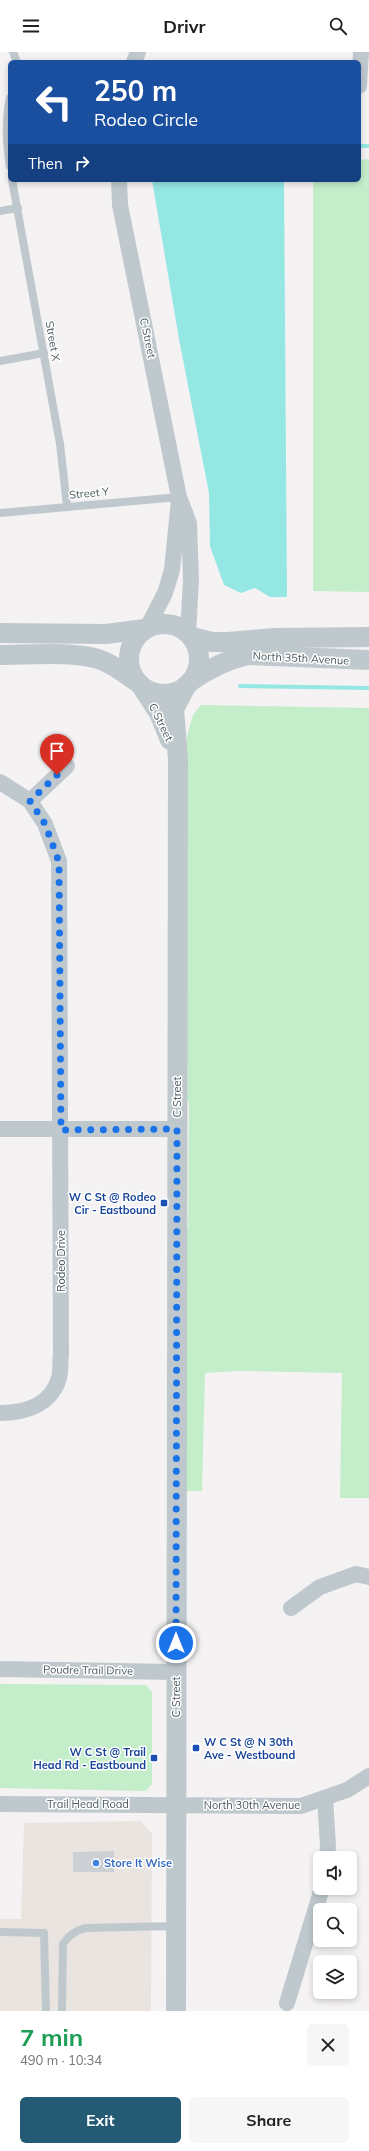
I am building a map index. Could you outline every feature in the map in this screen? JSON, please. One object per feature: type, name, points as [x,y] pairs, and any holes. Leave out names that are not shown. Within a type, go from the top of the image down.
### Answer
[{"type":"street","name":"C Street","points":[[119,182],[120,205],[179,497],[189,523],[191,580],[190,636]]},
{"type":"street","name":"C Street","points":[[146,628],[165,593],[172,570],[179,497]]},
{"type":"street","points":[[0,633],[106,634],[146,628],[158,624],[169,624],[179,627],[190,636],[196,646],[199,664],[189,684],[169,694],[160,694],[139,685],[120,670],[93,658],[82,656],[0,655]]},
{"type":"street","points":[[139,685],[131,672],[128,660],[130,648],[136,638],[146,628]]},
{"type":"street","name":"North 35th Avenue","points":[[190,636],[212,642],[275,638],[369,637]]},
{"type":"street","name":"North 35th Avenue","points":[[189,684],[210,667],[229,659],[248,655],[369,660]]},
{"type":"street","name":"C Street","points":[[176,2011],[178,759],[174,709],[189,684]]},
{"type":"street","name":"C Street","points":[[139,685],[159,713],[178,759]]},
{"type":"street","points":[[30,801],[67,766]]},
{"type":"street","name":"Rodeo Drive","points":[[0,782],[30,801],[45,824],[59,862],[61,1130],[61,1353],[59,1378],[46,1400],[38,1406],[22,1411],[0,1413]]},
{"type":"street","points":[[0,1129],[177,1129]]},
{"type":"street","points":[[291,1608],[320,1587],[356,1574],[369,1577]]},
{"type":"street","name":"Poudre Trail Drive","points":[[0,1669],[176,1672]]},
{"type":"street","name":"North 30th Avenue","points":[[176,1805],[301,1806],[347,1790],[369,1776]]},
{"type":"street","points":[[325,1798],[328,1851]]},
{"type":"street","name":"Trail Head Road","points":[[0,1804],[176,1805]]},
{"type":"street","points":[[287,2002],[320,1895]]},
{"type":"lane","points":[[8,107],[8,138]]},
{"type":"lane","name":"Street X","points":[[12,182],[60,444],[67,506]]},
{"type":"lane","points":[[0,211],[18,208]]},
{"type":"lane","points":[[0,362],[44,353]]},
{"type":"lane","name":"Street Y","points":[[0,513],[179,497]]},
{"type":"lane","points":[[62,2011],[63,1944],[67,1937],[76,1931],[85,1928],[176,1926]]},
{"type":"lane","points":[[0,1932],[44,1933],[46,2011]]},
{"type":"shaded area","points":[[141,1821],[152,1834],[151,2011],[0,2011],[0,1919],[21,1919],[24,1823]]},
{"type":"green space","points":[[369,159],[369,592],[313,591],[313,182],[361,182],[361,160]]},
{"type":"green space","points":[[201,705],[369,708],[369,1498],[340,1498],[342,1373],[238,1371],[205,1373],[202,1491],[185,1491],[185,1229],[188,1229],[189,1101],[184,1101],[187,736],[193,715]]},
{"type":"green space","points":[[0,1684],[146,1685],[152,1692],[152,1784],[146,1791],[0,1788]]},
{"type":"water","points":[[152,182],[284,182],[287,597],[270,597],[255,588],[241,593],[224,585],[210,546],[209,493],[179,339]]},
{"type":"building","points":[[114,1851],[114,1872],[73,1872],[73,1852]]},
{"type":"waterway","points":[[361,146],[369,146]]},
{"type":"waterway","points":[[240,686],[369,688]]},
{"type":"place","name":"W C St @ Rodeo Cir - Eastbound","points":[[164,1203]]},
{"type":"place","name":"W C St @ N 30th Ave - Westbound","points":[[196,1748]]},
{"type":"place","name":"W C St @ Trail Head Rd - Eastbound","points":[[154,1758]]},
{"type":"place","name":"Store It Wise","points":[[96,1863]]},
{"type":"route","points":[[57,775],[30,801],[45,824],[57,852],[59,862],[61,1130],[177,1129],[176,1643]]}]
